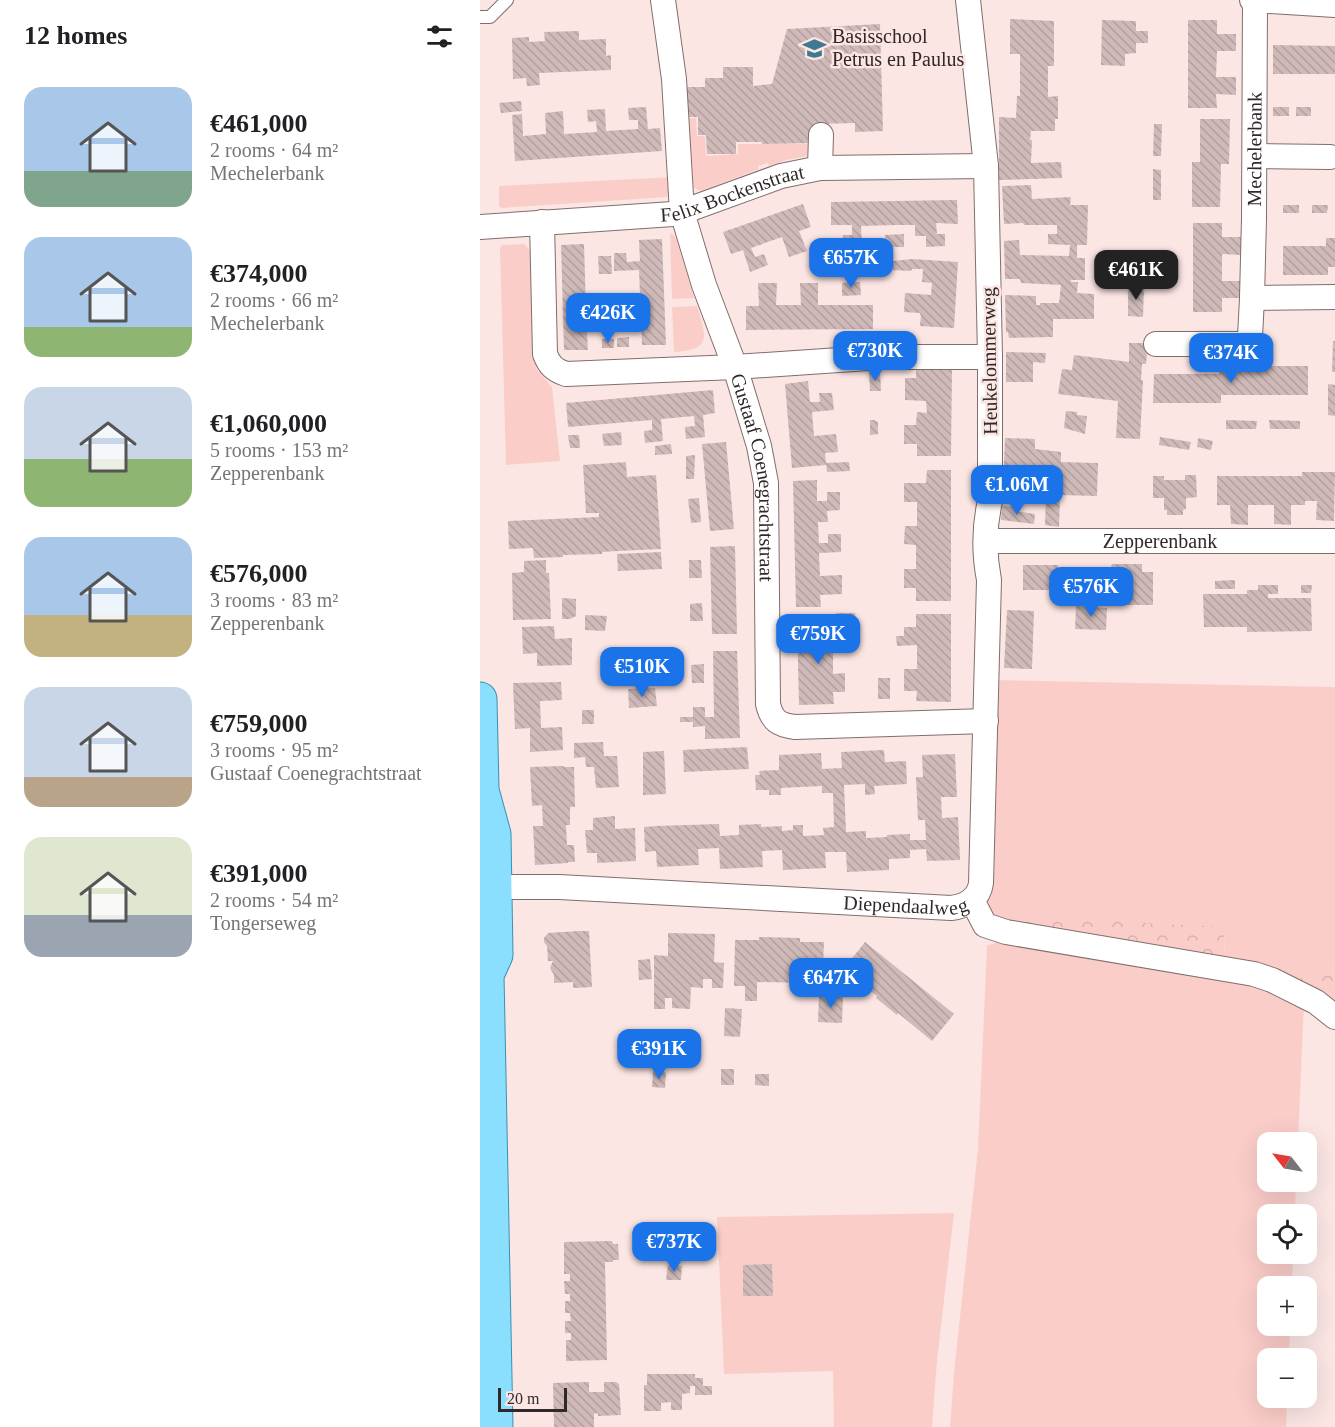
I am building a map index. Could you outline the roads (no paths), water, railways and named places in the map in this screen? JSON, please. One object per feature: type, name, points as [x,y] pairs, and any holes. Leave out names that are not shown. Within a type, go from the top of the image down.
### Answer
[{"type":"main road","points":[[480,699],[481,795],[494,834],[488,887],[496,956],[484,968],[496,1427]]},
{"type":"street","name":"Gustaaf Coenegrachtstraat","points":[[663,0],[674,79],[682,212],[704,285],[735,367],[759,446],[766,483],[768,704],[770,712],[784,725],[795,727],[986,721]]},
{"type":"street","name":"Heukelommerweg","points":[[968,0],[986,166],[990,357],[990,501],[986,518],[986,562],[989,580],[981,883],[979,892],[972,900]]},
{"type":"street","points":[[1254,0],[1335,5]]},
{"type":"street","name":"Mechelerbank","points":[[1156,344],[1244,343],[1250,337],[1254,156],[1254,0]]},
{"type":"street","points":[[820,168],[821,135]]},
{"type":"street","points":[[1254,156],[1330,157]]},
{"type":"street","name":"Felix Bockenstraat","points":[[480,227],[665,215],[682,212],[781,176],[820,168],[986,166]]},
{"type":"street","points":[[542,222],[545,354],[551,367],[558,372],[566,374],[735,367],[884,357],[990,357]]},
{"type":"street","points":[[1252,298],[1335,297]]},
{"type":"street","name":"Zepperenbank","points":[[986,541],[1335,541]]},
{"type":"street","name":"Diependaalweg","points":[[488,887],[651,891],[951,908],[972,900],[985,926],[1028,936],[1254,974],[1272,980],[1316,1002],[1335,1017]]},
{"type":"lane","points":[[480,17],[490,17],[507,0]]},
{"type":"place","name":"Basisschool Petrus en Paulus","points":[[814,48]]}]
